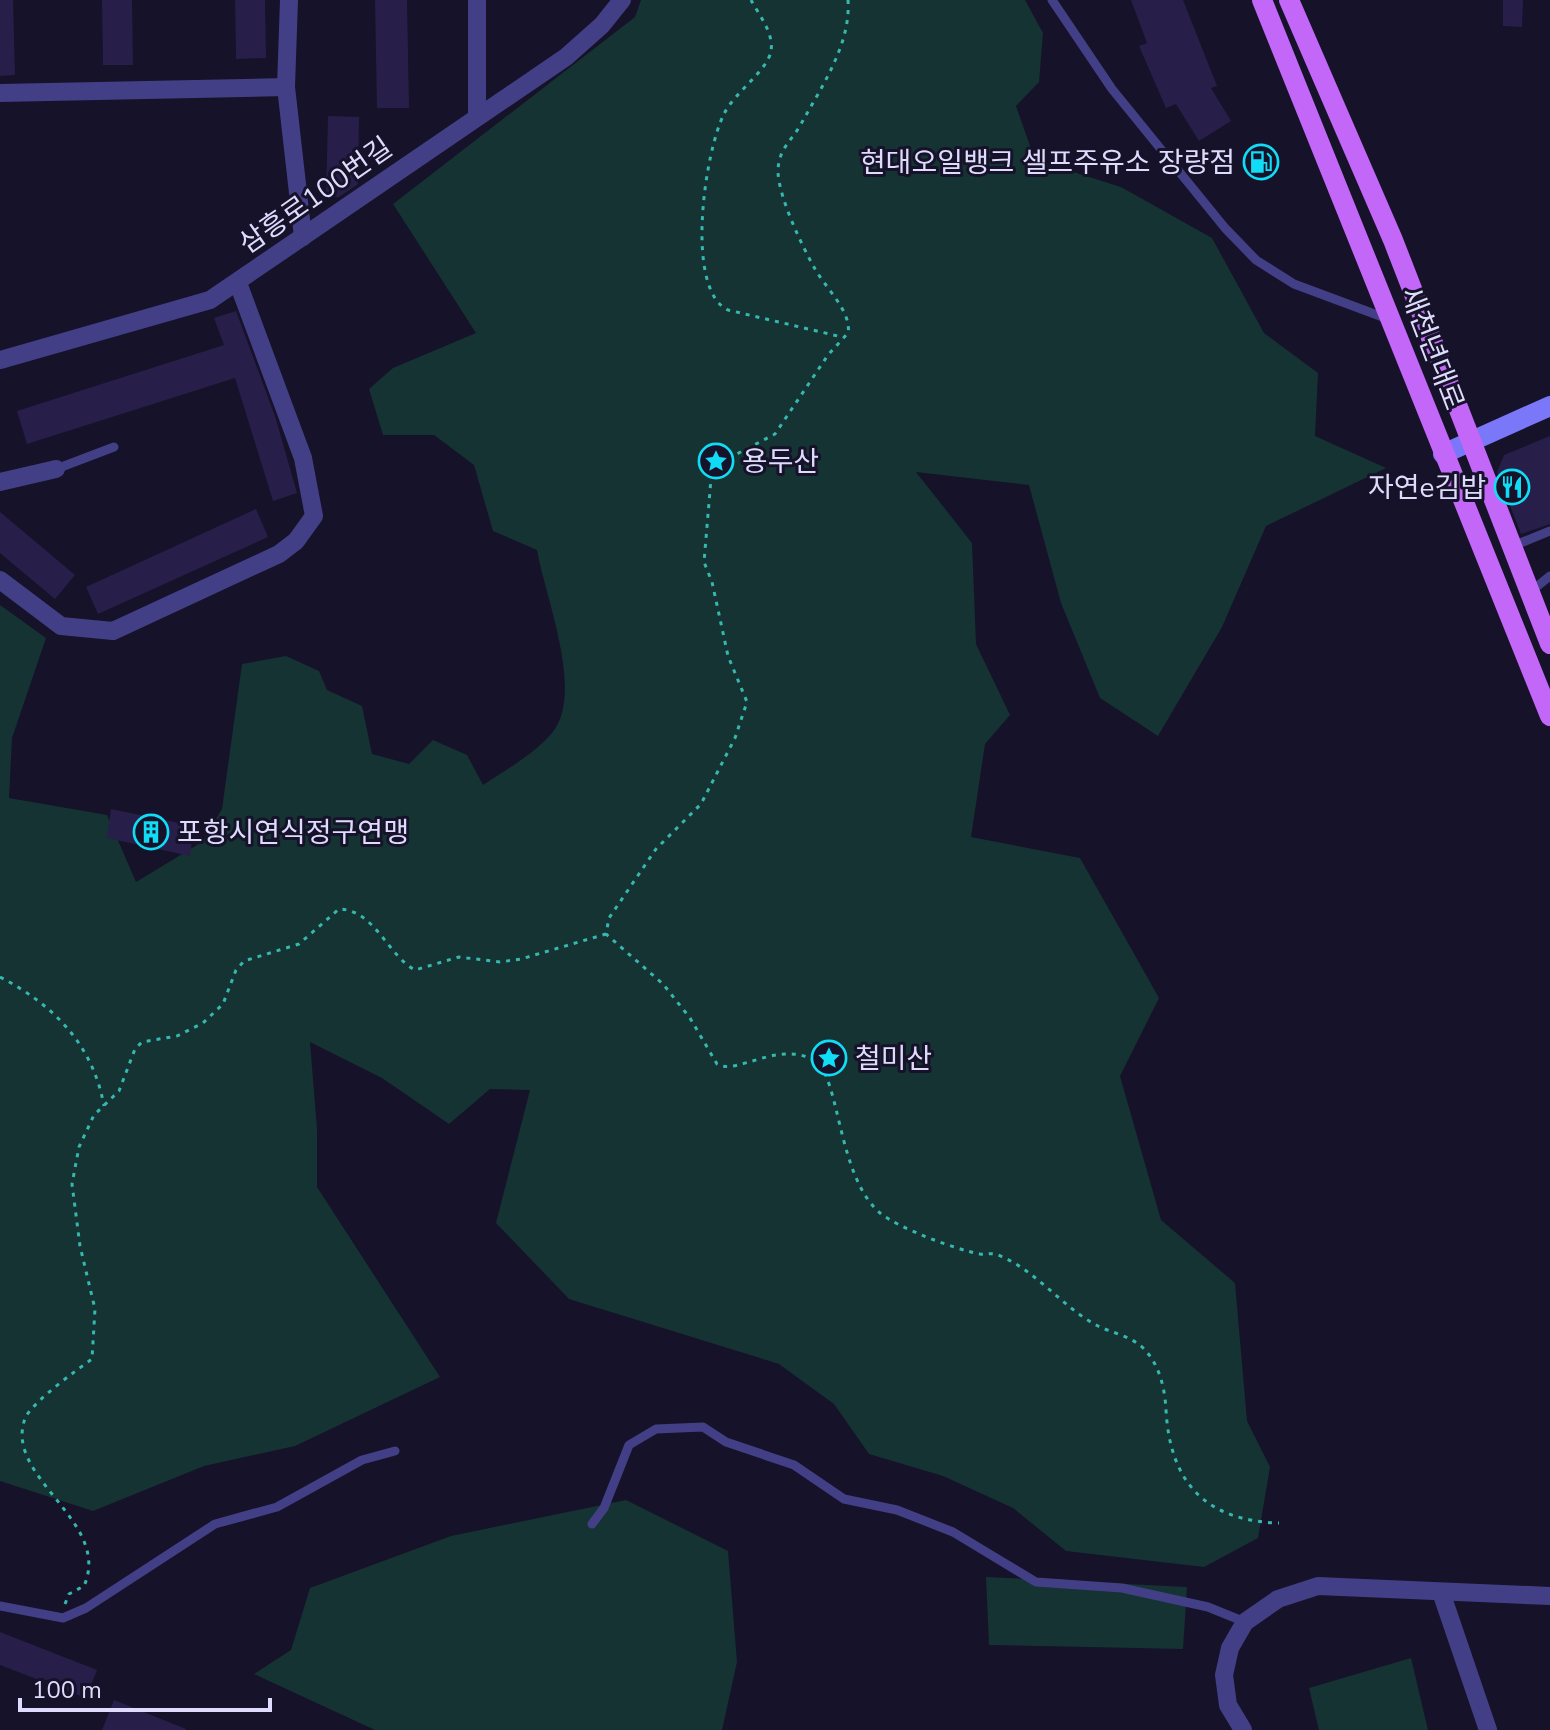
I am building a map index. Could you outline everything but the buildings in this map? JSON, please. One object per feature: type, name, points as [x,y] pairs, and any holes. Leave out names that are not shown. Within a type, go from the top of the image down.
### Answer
[{"type":"main road","name":"새천년대로","points":[[1262,0],[1550,716]]},
{"type":"main road","name":"새천년대로","points":[[1289,0],[1393,240],[1550,644]]},
{"type":"street","points":[[289,0],[286,87],[303,237]]},
{"type":"street","points":[[477,0],[477,117]]},
{"type":"street","name":"삼흥로100번길","points":[[0,360],[210,300],[566,57],[602,25],[622,0]]},
{"type":"street","points":[[0,93],[286,87]]},
{"type":"street","points":[[0,580],[61,626],[113,631],[279,554],[296,541],[314,516],[303,458],[238,283]]},
{"type":"street","points":[[1443,454],[1550,406]]},
{"type":"street","points":[[0,482],[56,469]]},
{"type":"street","points":[[1243,1730],[1228,1705],[1224,1675],[1230,1648],[1245,1622],[1278,1599],[1318,1586],[1550,1596]]},
{"type":"street","points":[[1441,1592],[1488,1730]]},
{"type":"lane","points":[[1052,0],[1112,89],[1225,228],[1256,260],[1294,284],[1392,321]]},
{"type":"lane","points":[[56,469],[114,447]]},
{"type":"lane","points":[[1513,546],[1550,531]]},
{"type":"lane","points":[[1530,592],[1550,576]]},
{"type":"lane","points":[[592,1524],[604,1508],[629,1445],[656,1429],[703,1427],[726,1442],[794,1465],[844,1499],[897,1510],[953,1532],[1036,1582],[1122,1588],[1208,1607],[1245,1622]]},
{"type":"lane","points":[[0,1606],[63,1618],[86,1608],[215,1524],[277,1507],[362,1460],[395,1451]]},
{"type":"path","points":[[751,0],[767,29],[771,51],[766,61],[733,96],[710,150],[702,242],[709,290],[719,306],[735,313],[842,337]]},
{"type":"path","points":[[606,934],[609,918],[656,849],[701,804],[735,738],[745,711],[747,702],[728,656],[712,582],[704,562],[712,467],[775,434],[850,325],[807,255],[779,183],[778,164],[786,141],[798,128],[837,60],[849,19],[848,0]]},
{"type":"path","points":[[63,1618],[61,1611],[69,1594],[84,1586],[88,1577],[88,1558],[71,1520],[38,1487],[21,1451],[20,1432],[26,1415],[92,1359],[95,1309],[80,1246],[72,1184],[82,1139],[94,1115],[124,1083],[135,1049],[142,1042],[177,1036],[203,1023],[223,1004],[244,961],[299,944],[339,909],[354,913],[366,921],[405,965],[415,970],[459,957],[500,962],[521,959],[606,934]]},
{"type":"path","points":[[606,934],[663,984],[690,1018],[717,1064],[732,1068],[763,1055],[783,1054],[820,1063],[829,1081],[848,1163],[865,1195],[879,1212],[897,1223],[948,1243],[1003,1257],[1093,1323],[1145,1349],[1167,1395],[1166,1411],[1176,1455],[1196,1495],[1226,1514],[1247,1521],[1279,1523]]},
{"type":"path","points":[[0,977],[57,1015],[74,1033],[95,1069],[104,1106]]},
{"type":"green space","points":[[641,0],[1025,0],[1043,33],[1039,82],[1016,106],[1035,160],[1121,187],[1212,238],[1264,333],[1318,373],[1315,436],[1386,468],[1266,526],[1222,627],[1158,736],[1100,698],[1061,603],[1029,485],[916,472],[972,543],[976,644],[1010,715],[985,744],[971,837],[1080,858],[1159,998],[1120,1076],[1161,1220],[1235,1283],[1247,1421],[1270,1467],[1258,1538],[1204,1567],[1066,1551],[1013,1508],[943,1476],[869,1454],[834,1404],[779,1364],[569,1299],[496,1223],[530,1090],[490,1089],[449,1124],[382,1078],[310,1042],[317,1129],[317,1187],[440,1377],[295,1446],[204,1466],[93,1511],[0,1481],[0,605],[46,638],[12,738],[9,798],[107,815],[136,882],[202,842],[222,809],[242,664],[286,656],[319,671],[327,690],[362,706],[372,754],[409,764],[433,740],[467,755],[483,785],[545,741],[561,716],[565,694],[564,670],[537,550],[493,531],[474,465],[434,435],[383,435],[369,389],[393,368],[476,333],[393,204],[635,17]]},
{"type":"green space","points":[[626,1500],[728,1551],[737,1662],[722,1730],[375,1730],[254,1674],[291,1650],[310,1588],[451,1536]]},
{"type":"green space","points":[[986,1577],[1187,1587],[1183,1649],[989,1645]]},
{"type":"green space","points":[[1411,1658],[1428,1730],[1319,1730],[1309,1688]]},
{"type":"place","name":"현대오일뱅크 셀프주유소 장량점","points":[[1261,162]]},
{"type":"place","name":"용두산","points":[[716,461]]},
{"type":"place","name":"자연e김밥","points":[[1512,487]]},
{"type":"place","name":"포항시연식정구연맹","points":[[151,832]]},
{"type":"place","name":"철미산","points":[[829,1058]]}]
